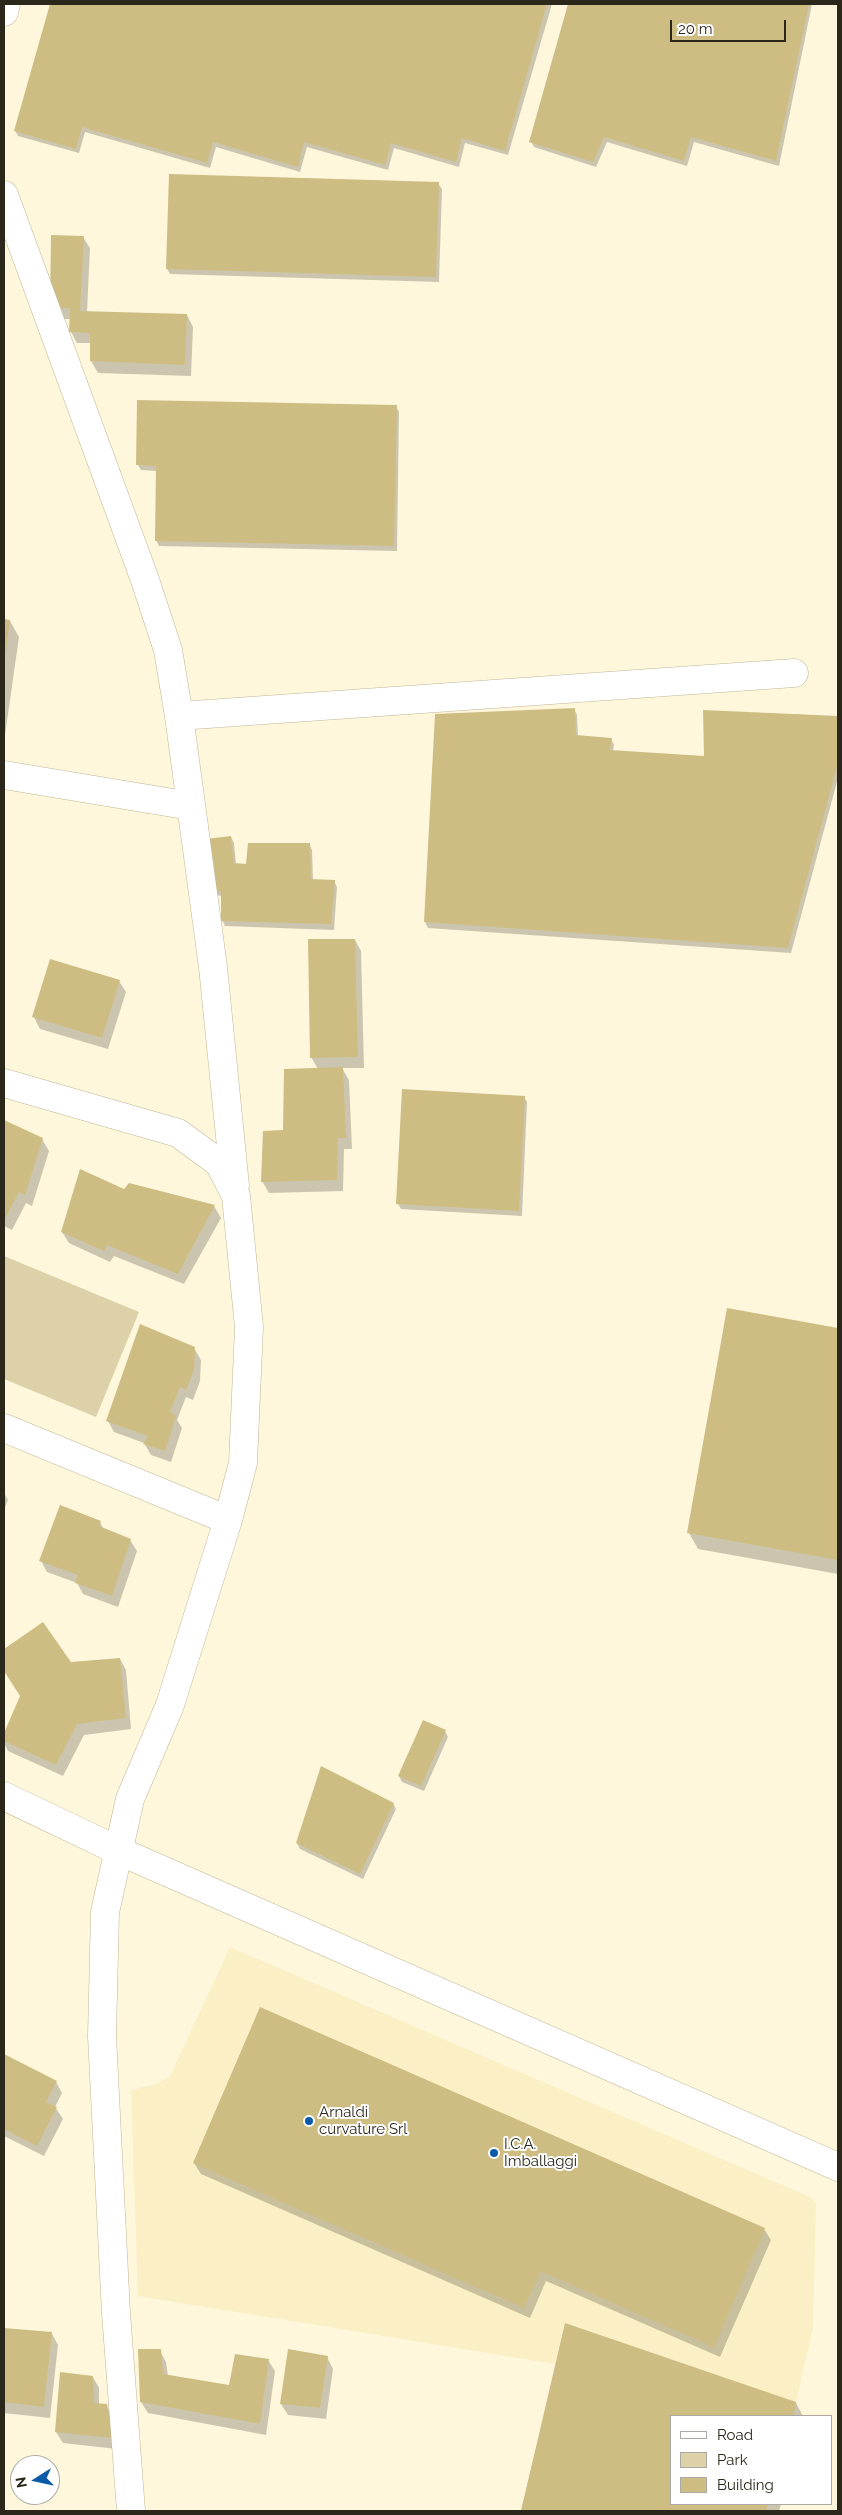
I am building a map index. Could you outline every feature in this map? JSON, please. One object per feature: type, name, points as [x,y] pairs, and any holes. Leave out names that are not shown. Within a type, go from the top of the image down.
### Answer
[{"type":"street","points":[[4,12],[6,4]]},
{"type":"street","points":[[4,195],[145,580],[168,650],[179,716],[213,968],[249,1327],[242,1463],[228,1520],[170,1705],[130,1799],[105,1912],[102,2036],[116,2313],[131,2511]]},
{"type":"street","points":[[179,716],[794,673]]},
{"type":"street","points":[[4,775],[191,806]]},
{"type":"street","points":[[4,1083],[178,1133],[218,1162],[236,1196]]},
{"type":"street","points":[[4,1428],[228,1520]]},
{"type":"street","points":[[4,1796],[119,1851],[838,2167]]},
{"type":"shaded area","points":[[230,1947],[810,2197],[816,2203],[813,2328],[796,2402],[565,2323],[555,2364],[138,2296],[131,2090],[157,2084],[170,2076]]},
{"type":"green space","points":[[4,1256],[139,1312],[96,1417],[4,1379]]},
{"type":"building","points":[[50,4],[547,4],[505,151],[462,138],[456,162],[391,143],[385,165],[304,142],[298,167],[213,142],[207,163],[82,127],[76,149],[14,131]]},
{"type":"building","points":[[568,4],[809,4],[776,161],[691,137],[684,161],[604,137],[593,162],[529,142]]},
{"type":"building","points":[[169,174],[439,182],[436,277],[166,269]]},
{"type":"building","points":[[51,235],[84,236],[80,311],[187,314],[185,365],[90,361],[90,333],[69,332],[70,308],[50,308]]},
{"type":"building","points":[[137,400],[397,405],[394,546],[155,541],[156,466],[136,465]]},
{"type":"building","points":[[4,619],[10,620],[5,658],[4,658]]},
{"type":"building","points":[[575,708],[576,735],[612,738],[610,750],[704,756],[703,710],[838,716],[838,763],[788,948],[424,922],[435,714]]},
{"type":"building","points":[[231,836],[234,863],[246,864],[248,843],[310,843],[311,879],[335,880],[331,924],[221,921],[221,892],[212,889],[206,839]]},
{"type":"building","points":[[308,939],[355,939],[358,1057],[310,1058]]},
{"type":"building","points":[[50,959],[120,980],[102,1038],[32,1017]]},
{"type":"building","points":[[343,1067],[346,1138],[338,1138],[337,1180],[261,1182],[263,1131],[283,1130],[284,1069]]},
{"type":"building","points":[[402,1089],[525,1096],[519,1211],[396,1204]]},
{"type":"building","points":[[4,1120],[43,1138],[25,1195],[19,1192],[5,1219]]},
{"type":"building","points":[[80,1169],[124,1189],[129,1183],[215,1205],[178,1274],[107,1245],[104,1251],[61,1232]]},
{"type":"building","points":[[727,1308],[838,1328],[838,1560],[687,1533]]},
{"type":"building","points":[[140,1324],[195,1347],[194,1369],[186,1390],[180,1387],[170,1412],[176,1416],[165,1451],[143,1444],[148,1436],[106,1421]]},
{"type":"building","points":[[60,1505],[101,1521],[99,1526],[131,1539],[112,1596],[75,1583],[78,1575],[39,1561]]},
{"type":"building","points":[[43,1622],[71,1662],[120,1658],[126,1718],[77,1724],[56,1765],[4,1741],[4,1733],[20,1696],[4,1671],[4,1649]]},
{"type":"building","points":[[423,1720],[446,1730],[421,1786],[398,1776]]},
{"type":"building","points":[[321,1766],[394,1803],[360,1874],[296,1843]]},
{"type":"building","name":"I.C.A. Imballaggi","points":[[260,2007],[765,2228],[714,2347],[540,2271],[524,2308],[193,2163]]},
{"type":"building","points":[[4,2054],[57,2081],[46,2102],[57,2107],[37,2146],[4,2129]]},
{"type":"building","points":[[565,2323],[796,2402],[793,2415],[670,2415],[670,2505],[768,2505],[766,2511],[521,2511]]},
{"type":"building","points":[[4,2328],[52,2332],[44,2407],[4,2402]]},
{"type":"building","points":[[138,2349],[161,2349],[163,2374],[229,2385],[235,2354],[269,2359],[260,2424],[140,2402]]},
{"type":"building","points":[[288,2349],[328,2356],[320,2408],[280,2404]]},
{"type":"building","points":[[60,2372],[93,2376],[94,2403],[107,2404],[112,2438],[55,2432]]},
{"type":"place","name":"Arnaldi curvature Srl","points":[[309,2121]]},
{"type":"place","name":"I.C.A. Imballaggi","points":[[494,2153]]}]
